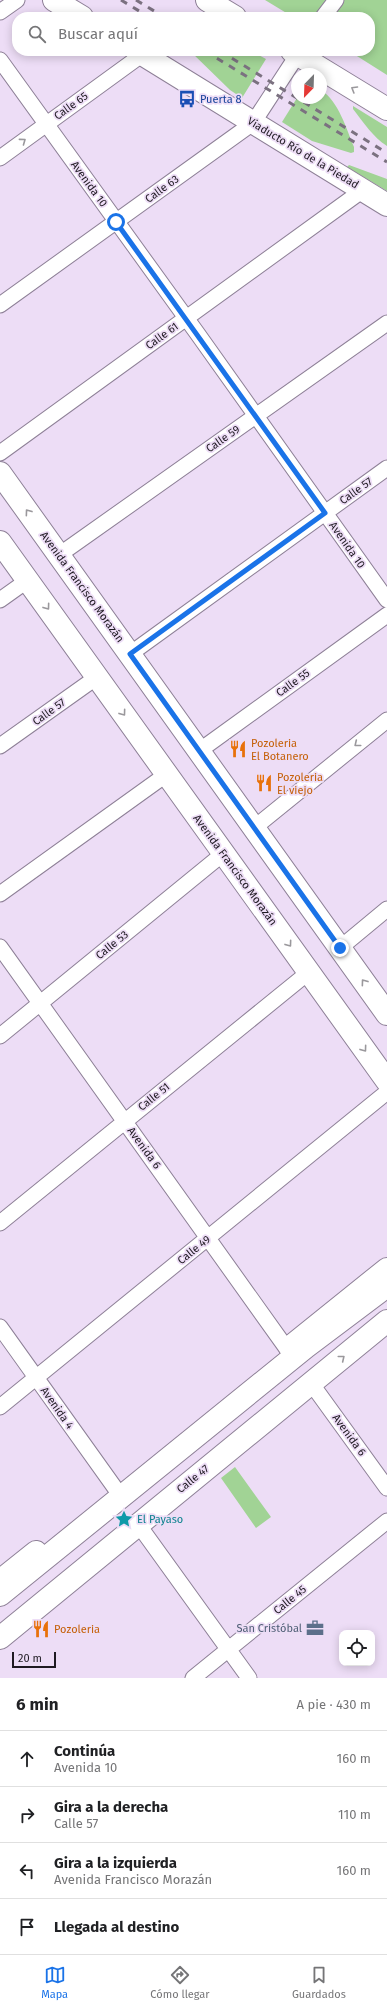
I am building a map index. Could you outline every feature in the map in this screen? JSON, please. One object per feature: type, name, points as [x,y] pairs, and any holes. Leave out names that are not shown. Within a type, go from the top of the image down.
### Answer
[{"type":"main road","points":[[54,0],[74,12]]},
{"type":"main road","points":[[207,0],[227,12]]},
{"type":"main road","name":"Viaducto Río de la Piedad","points":[[145,56],[387,205]]},
{"type":"main road","points":[[303,56],[387,109]]},
{"type":"main road","name":"Avenida Francisco Morazán","points":[[0,473],[387,1014]]},
{"type":"main road","name":"Avenida Francisco Morazán","points":[[0,542],[387,1081]]},
{"type":"main road","points":[[0,1581],[287,1348],[387,1269]]},
{"type":"main road","points":[[0,1595],[306,1347],[387,1286]]},
{"type":"main road","name":"Calle 47","points":[[2,1631],[138,1524],[302,1384],[387,1321]]},
{"type":"main road","points":[[2,1631],[125,1524],[302,1384]]},
{"type":"street","points":[[0,12],[17,0]]},
{"type":"street","points":[[327,12],[336,0]]},
{"type":"street","name":"Calle 65","points":[[0,158],[136,56]]},
{"type":"street","name":"Calle 63","points":[[0,306],[253,123],[295,56]]},
{"type":"street","name":"Avenida 10","points":[[0,60],[387,600]]},
{"type":"street","name":"Calle 61","points":[[0,453],[363,190]]},
{"type":"street","name":"Calle 59","points":[[59,555],[387,323]]},
{"type":"street","name":"Calle 57","points":[[130,654],[387,468]]},
{"type":"street","points":[[0,600],[28,580]]},
{"type":"street","name":"Calle 55","points":[[199,751],[387,615]]},
{"type":"street","name":"Calle 57","points":[[0,746],[97,677]]},
{"type":"street","points":[[254,828],[387,720]]},
{"type":"street","points":[[0,894],[167,774]]},
{"type":"street","name":"Calle 53","points":[[0,1036],[224,853]]},
{"type":"street","points":[[340,948],[387,909]]},
{"type":"street","name":"Avenida 6","points":[[0,947],[287,1348]]},
{"type":"street","name":"Calle 51","points":[[0,1223],[309,972]]},
{"type":"street","name":"Calle 49","points":[[0,1407],[233,1219],[387,1092]]},
{"type":"street","name":"Avenida 4","points":[[0,1327],[115,1488]]},
{"type":"street","name":"Avenida 6","points":[[302,1384],[387,1488]]},
{"type":"street","name":"Calle 45","points":[[193,1678],[387,1521]]},
{"type":"street","points":[[138,1524],[249,1678]]},
{"type":"green space","points":[[265,0],[387,0],[387,75],[357,56],[375,56],[375,12],[285,12]]},
{"type":"green space","points":[[195,56],[260,56],[266,59],[242,98],[230,90]]},
{"type":"green space","points":[[327,95],[333,101],[345,124],[354,147],[354,152],[351,153],[312,141],[282,122],[293,104],[327,104]]},
{"type":"green space","points":[[353,106],[387,127],[387,146],[369,129],[353,109]]},
{"type":"green space","points":[[349,165],[387,179],[387,191],[347,167]]},
{"type":"green space","points":[[235,1467],[271,1517],[256,1528],[221,1478]]},
{"type":"railway","points":[[121,0],[141,12]]},
{"type":"railway","points":[[136,0],[156,12]]},
{"type":"railway","points":[[213,56],[387,162]]},
{"type":"railway","points":[[228,56],[387,153]]},
{"type":"place","name":"Puerta 8","points":[[187,99]]},
{"type":"place","name":"Pozoleria El Botanero","points":[[238,749]]},
{"type":"place","name":"Pozoleria El viejo","points":[[264,783]]},
{"type":"place","name":"El Payaso","points":[[124,1519]]},
{"type":"place","name":"San Cristóbal","points":[[315,1628]]},
{"type":"place","name":"Pozoleria","points":[[41,1629]]},
{"type":"route","points":[[116,222],[325,513],[130,654],[340,948]]}]
